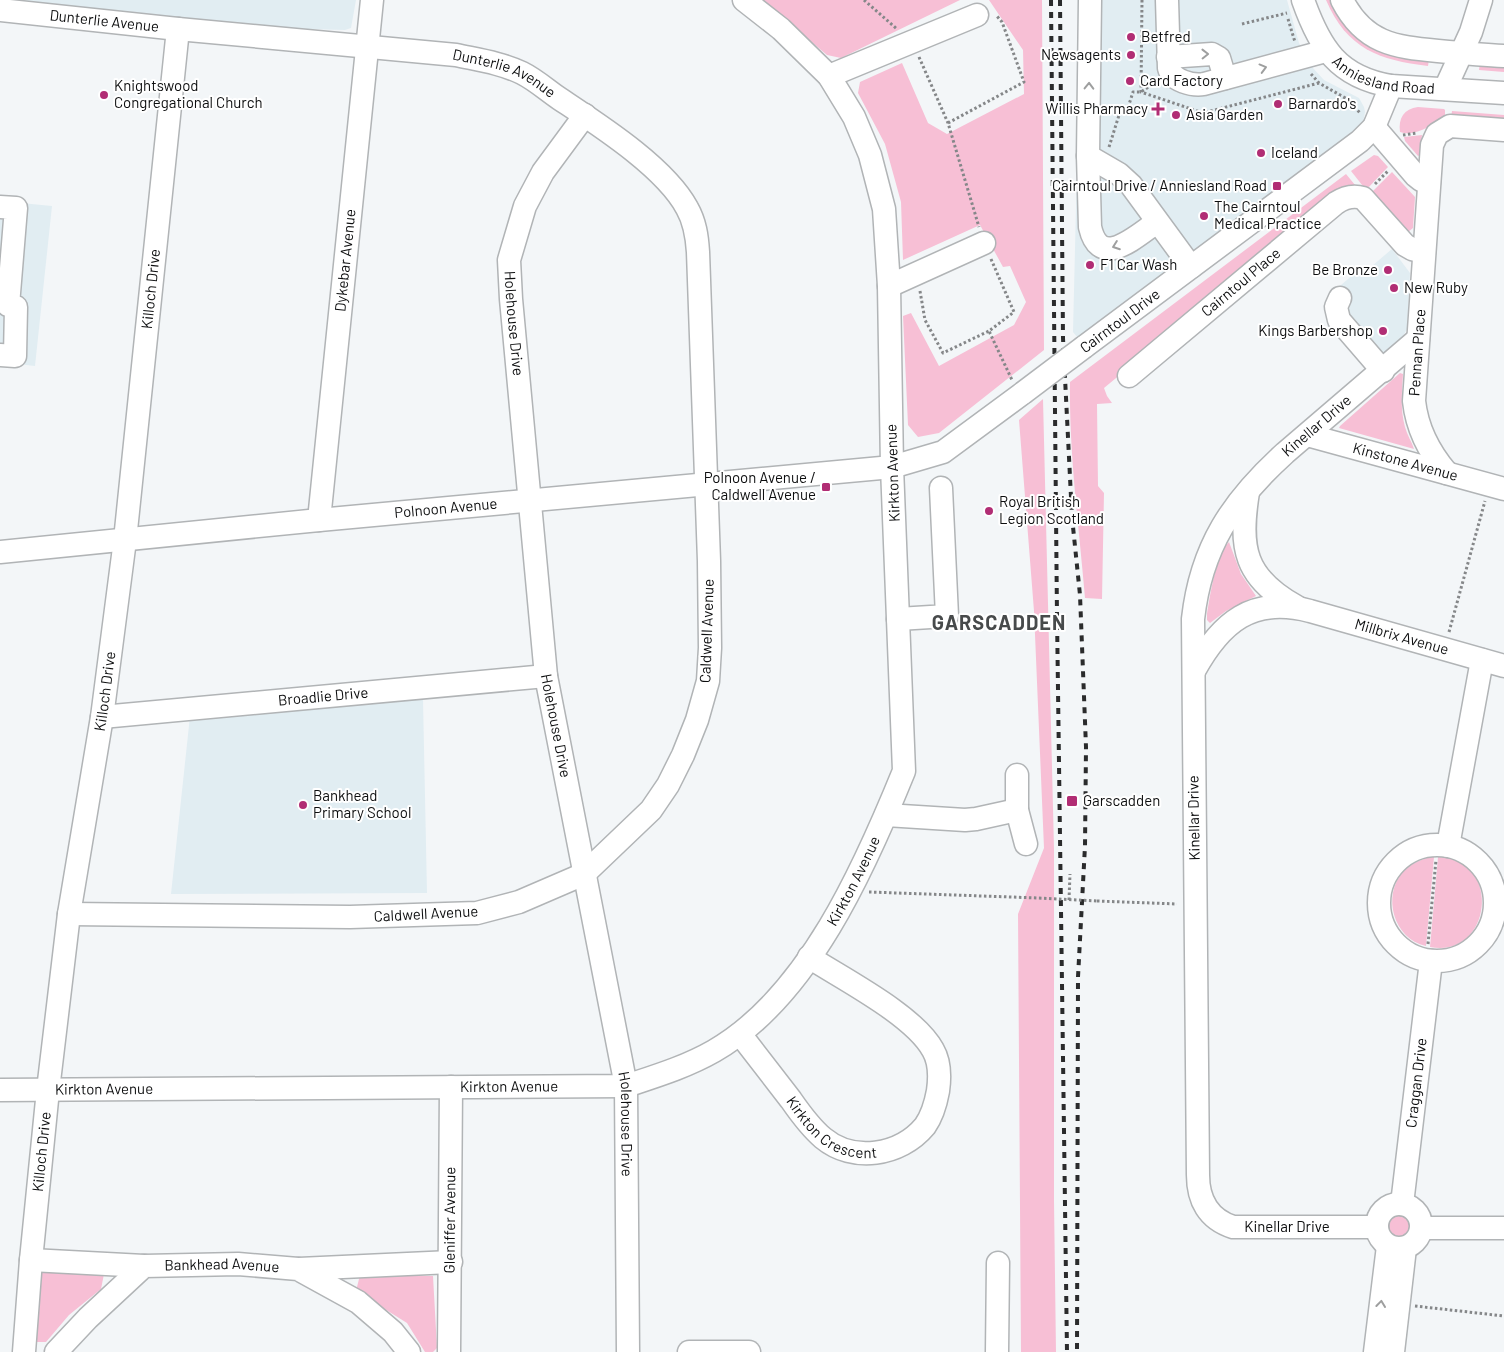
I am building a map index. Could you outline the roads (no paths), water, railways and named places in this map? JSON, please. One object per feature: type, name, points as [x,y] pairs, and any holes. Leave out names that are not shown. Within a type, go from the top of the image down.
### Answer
[{"type":"street","name":"Dykebar Avenue","points":[[319,520],[372,0]]},
{"type":"street","name":"Kirkton Avenue","points":[[0,1090],[626,1086],[682,1066],[714,1051],[740,1034],[769,1007],[791,982],[809,957],[851,891],[904,770],[892,467],[889,286],[884,209],[870,155],[854,117],[829,76],[781,29],[744,0]]},
{"type":"street","points":[[1090,0],[1097,156],[1090,227],[1093,238],[1099,246],[1107,249],[1116,248],[1157,222]]},
{"type":"street","points":[[1167,0],[1169,65],[1212,54],[1221,61],[1225,78],[1326,51]]},
{"type":"street","name":"Anniesland Road","points":[[1342,0],[1360,26],[1386,44],[1409,49],[1504,56]]},
{"type":"street","points":[[1445,89],[1471,32],[1481,0]]},
{"type":"street","name":"Anniesland Road","points":[[1294,3],[1314,29],[1326,51],[1335,60],[1353,74],[1376,84],[1504,93]]},
{"type":"street","name":"Dunterlie Avenue","points":[[0,10],[456,56],[494,62],[524,74],[642,157],[676,190],[688,209],[696,230],[698,252],[706,484]]},
{"type":"street","points":[[829,76],[912,42],[986,15]]},
{"type":"street","name":"Killoch Drive","points":[[24,1352],[48,1090],[70,914],[102,716],[125,540],[178,29]]},
{"type":"street","name":"Cairntoul Drive","points":[[892,467],[943,452],[1337,158],[1378,133],[1392,86]]},
{"type":"street","name":"Holehouse Drive","points":[[585,116],[543,172],[525,206],[509,260],[546,676],[626,1086],[628,1352]]},
{"type":"street","name":"Pennan Place","points":[[1447,473],[1429,448],[1416,416],[1415,391],[1418,339],[1432,145],[1437,134],[1453,126],[1504,130]]},
{"type":"street","points":[[1378,133],[1418,179],[1429,182]]},
{"type":"street","points":[[1097,156],[1125,179],[1137,192],[1191,267]]},
{"type":"street","name":"Cairntoul Place","points":[[1129,376],[1336,203],[1349,196],[1363,198],[1405,245],[1424,252]]},
{"type":"street","points":[[0,207],[16,208],[8,305],[16,307],[15,356],[0,355]]},
{"type":"street","points":[[889,286],[984,243]]},
{"type":"street","points":[[1340,298],[1336,307],[1339,320],[1382,371]]},
{"type":"street","name":"Kinellar Drive","points":[[1377,1227],[1233,1227],[1214,1218],[1201,1200],[1198,1183],[1193,620],[1200,579],[1216,536],[1227,517],[1248,490],[1264,473],[1418,339]]},
{"type":"street","name":"Kinstone Avenue","points":[[1307,435],[1497,487]]},
{"type":"street","name":"Polnoon Avenue","points":[[0,552],[319,520],[530,502],[892,467]]},
{"type":"street","name":"Caldwell Avenue","points":[[70,914],[350,917],[477,913],[518,902],[584,874],[651,810],[668,785],[697,720],[708,681],[710,648],[706,484]]},
{"type":"street","points":[[898,619],[947,616],[941,488]]},
{"type":"street","name":"Millbrix Avenue","points":[[1248,490],[1243,534],[1250,563],[1258,576],[1271,590],[1298,608]]},
{"type":"street","name":"Millbrix Avenue","points":[[1193,674],[1204,653],[1218,634],[1241,617],[1268,608],[1284,606],[1298,608],[1504,666]]},
{"type":"street","points":[[1448,846],[1482,660]]},
{"type":"street","name":"Broadlie Drive","points":[[102,716],[546,676]]},
{"type":"street","points":[[1017,775],[1017,810],[1026,844]]},
{"type":"street","points":[[886,814],[976,820],[1017,810]]},
{"type":"street","points":[[1432,845],[1448,846],[1463,851],[1476,860],[1487,872],[1493,887],[1495,904],[1493,920],[1487,934],[1476,947],[1463,956],[1447,961],[1431,961],[1416,958],[1402,950],[1391,939],[1383,926],[1379,910],[1379,895],[1384,880],[1392,866],[1403,856],[1417,848],[1432,845]]},
{"type":"street","name":"Kirkton Crescent","points":[[740,1034],[806,1120],[823,1138],[841,1148],[857,1154],[896,1148],[912,1138],[926,1125],[936,1102],[939,1086],[940,1071],[933,1050],[918,1031],[894,1010],[809,957]]},
{"type":"street","name":"Craggan Drive","points":[[1402,1204],[1431,961]]},
{"type":"street","name":"Gleniffer Avenue","points":[[449,1352],[451,1087]]},
{"type":"street","points":[[1402,1204],[1409,1206],[1419,1215],[1422,1228],[1417,1241],[1396,1247],[1380,1237],[1377,1227],[1377,1221],[1384,1210],[1390,1206],[1402,1204]]},
{"type":"street","points":[[1422,1228],[1504,1228]]},
{"type":"street","points":[[1393,1352],[1399,1304],[1396,1247]]},
{"type":"street","points":[[1375,1352],[1396,1247]]},
{"type":"street","name":"Bankhead Avenue","points":[[31,1260],[144,1266],[238,1264],[298,1269],[451,1262]]},
{"type":"street","points":[[997,1352],[998,1262]]},
{"type":"street","name":"Bankhead Avenue","points":[[56,1352],[88,1318],[144,1266]]},
{"type":"street","name":"Bankhead Avenue","points":[[298,1269],[358,1302],[393,1332],[409,1352]]},
{"type":"street","points":[[689,1352],[749,1352]]},
{"type":"railway","points":[[1051,0],[1067,1352]]},
{"type":"railway","points":[[1060,0],[1063,338],[1072,517],[1080,595],[1086,747],[1085,846],[1078,977],[1077,1352]]},
{"type":"place","name":"Betfred","points":[[1131,37]]},
{"type":"place","name":"Newsagents","points":[[1131,55]]},
{"type":"place","name":"Card Factory","points":[[1130,81]]},
{"type":"place","name":"Knightswood Congregational Church","points":[[104,95]]},
{"type":"place","name":"Barnardo's","points":[[1278,104]]},
{"type":"place","name":"Willis Pharmacy","points":[[1158,109]]},
{"type":"place","name":"Asia Garden","points":[[1176,115]]},
{"type":"place","name":"Iceland","points":[[1261,153]]},
{"type":"place","name":"Cairntoul Drive / Anniesland Road","points":[[1277,186]]},
{"type":"place","name":"The Cairntoul Medical Practice","points":[[1204,216]]},
{"type":"place","name":"F1 Car Wash","points":[[1090,265]]},
{"type":"place","name":"Be Bronze","points":[[1388,270]]},
{"type":"place","name":"New Ruby","points":[[1394,288]]},
{"type":"place","name":"Kings Barbershop","points":[[1383,331]]},
{"type":"place","name":"Polnoon Avenue / Caldwell Avenue","points":[[826,487]]},
{"type":"place","name":"Royal British Legion Scotland","points":[[989,511]]},
{"type":"place","name":"Garscadden","points":[[1072,801]]},
{"type":"place","name":"Bankhead Primary School","points":[[303,805]]},
{"type":"district","name":"GARSCADDEN","points":[[999,623]]}]
